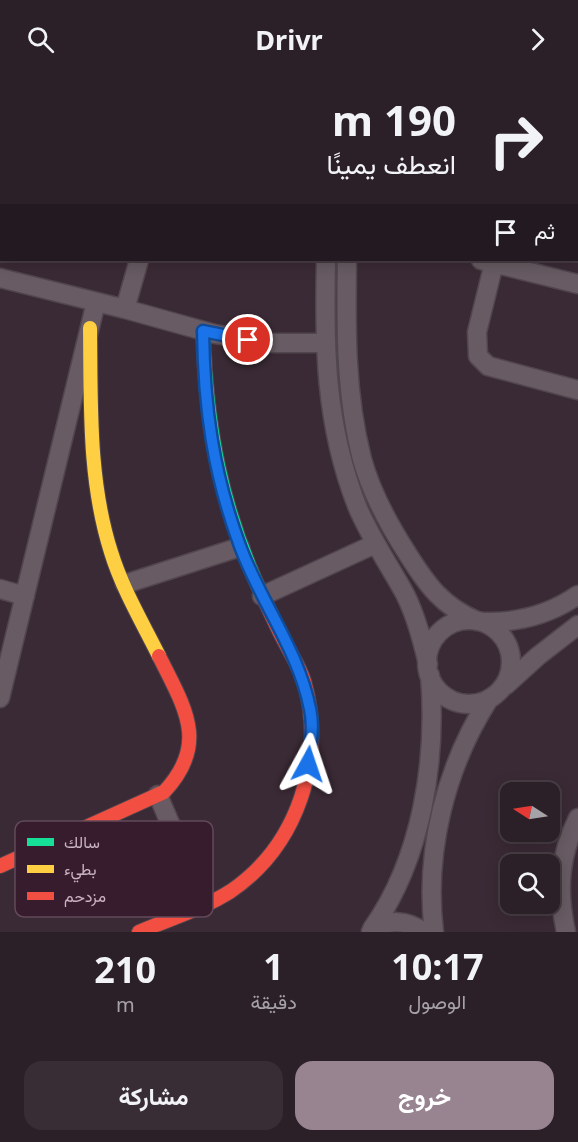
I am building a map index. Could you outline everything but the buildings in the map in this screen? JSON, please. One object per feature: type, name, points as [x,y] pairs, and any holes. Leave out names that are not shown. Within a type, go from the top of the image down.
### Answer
[{"type":"street","points":[[125,309],[139,261]]},
{"type":"street","points":[[326,261],[324,343],[327,386],[341,464],[375,544],[406,596],[420,633],[429,670],[437,688],[448,698],[461,703],[476,703],[495,694],[578,625]]},
{"type":"street","points":[[347,261],[349,387],[362,459],[394,533],[426,584],[444,602],[461,614],[481,622],[500,634],[510,652],[511,665],[508,678],[472,726],[456,762],[444,804],[432,873],[430,903],[434,932]]},
{"type":"street","points":[[578,284],[487,261],[477,332],[478,356],[488,366],[578,390]]},
{"type":"street","points":[[0,278],[203,331],[265,343],[324,343]]},
{"type":"street","points":[[0,698],[96,302]]},
{"type":"street","points":[[90,328],[92,442],[100,507],[111,553],[183,706],[191,735],[187,760],[176,780],[164,792],[100,821]]},
{"type":"street","points":[[203,331],[204,381],[211,448],[240,547],[302,678],[311,711],[311,747],[303,798],[286,832],[258,868],[231,891],[213,899]]},
{"type":"street","points":[[262,596],[375,544]]},
{"type":"street","points":[[125,584],[240,547]]},
{"type":"street","points":[[0,589],[25,596]]},
{"type":"street","points":[[371,931],[389,904],[405,870],[421,807],[430,755],[433,712],[429,651],[442,631],[452,624],[464,621],[519,621],[540,616],[578,595]]},
{"type":"street","points":[[158,795],[169,821]]},
{"type":"street","points":[[566,932],[560,905],[561,867],[570,834],[578,818]]},
{"type":"street","points":[[0,866],[15,859]]},
{"type":"street","points":[[139,932],[173,917]]},
{"type":"street","points":[[371,931],[393,921],[415,926],[424,932]]},
{"type":"traffic: fast","points":[[203,331],[208,401],[218,466],[236,531],[262,595]]},
{"type":"traffic: slow","points":[[90,328],[92,441],[98,497],[111,552],[121,579],[159,656]]},
{"type":"traffic: jam","points":[[213,900],[231,891],[254,872],[274,850],[301,798],[308,770],[311,740],[310,711],[304,681],[262,595]]},
{"type":"traffic: jam","points":[[100,821],[164,792],[178,774],[186,757],[189,741],[184,709],[159,656]]},
{"type":"traffic: jam","points":[[0,866],[15,859]]},
{"type":"traffic: jam","points":[[139,932],[175,917]]},
{"type":"route","points":[[248,340],[203,331],[204,381],[211,448],[240,547],[302,678],[311,711],[311,747],[308,764]]}]
